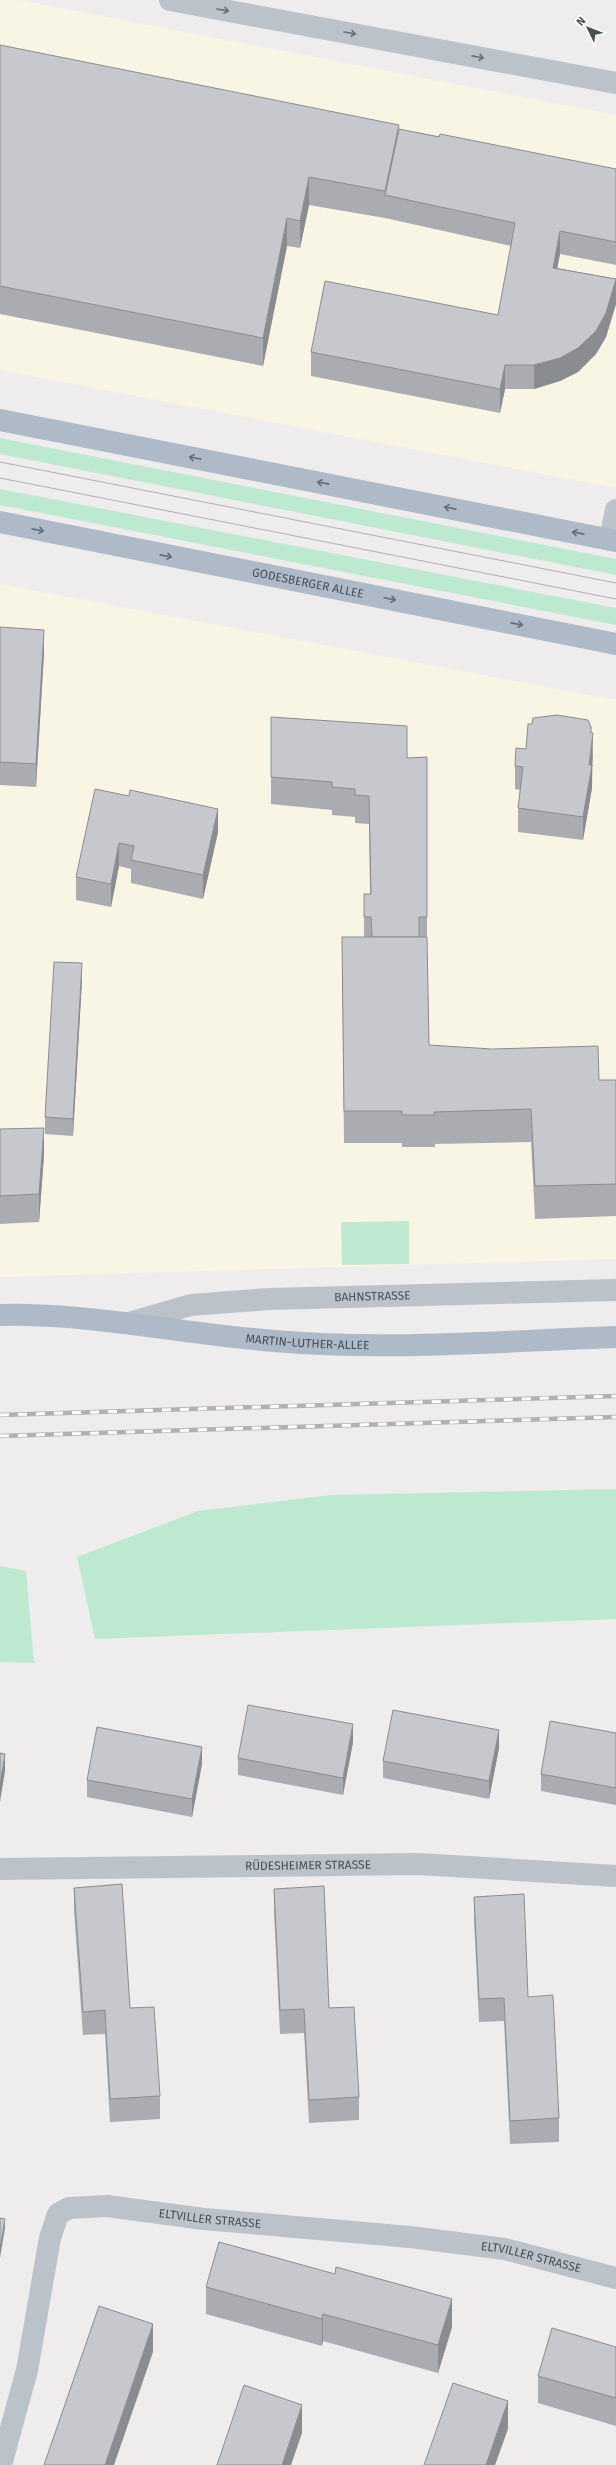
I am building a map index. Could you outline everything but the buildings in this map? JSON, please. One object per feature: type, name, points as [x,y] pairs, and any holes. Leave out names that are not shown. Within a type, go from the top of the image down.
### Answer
[{"type":"main road","points":[[0,420],[613,540]]},
{"type":"main road","name":"GODESBERGER ALLEE","points":[[0,522],[616,644]]},
{"type":"main road","name":"MARTIN-LUTHER-ALLEE","points":[[0,1315],[66,1316],[132,1322],[273,1341],[342,1346],[616,1337]]},
{"type":"street","points":[[170,0],[616,83]]},
{"type":"street","points":[[613,540],[616,510]]},
{"type":"street","name":"BAHNSTRASSE","points":[[132,1322],[191,1305],[292,1298],[616,1290]]},
{"type":"street","name":"RÜDESHEIMER STRASSE","points":[[0,1868],[412,1864],[616,1876]]},
{"type":"street","name":"ELTVILLER STRASSE","points":[[1,2465],[27,2370],[50,2238],[58,2214],[69,2208],[107,2206],[204,2219],[410,2237],[498,2248],[616,2278]]},
{"type":"shaded area","points":[[0,0],[19,0],[616,115],[616,488],[0,370]]},
{"type":"shaded area","points":[[0,584],[616,700],[616,1259],[0,1277]]},
{"type":"green space","points":[[0,438],[616,559],[616,575],[0,454]]},
{"type":"green space","points":[[0,489],[616,608],[616,625],[0,505]]},
{"type":"green space","points":[[409,1221],[409,1264],[342,1265],[341,1222]]},
{"type":"green space","points":[[616,1489],[616,1619],[95,1639],[77,1557],[198,1511],[330,1495]]},
{"type":"green space","points":[[0,1566],[26,1571],[34,1663],[0,1662]]},
{"type":"tram line","points":[[0,462],[616,583]]},
{"type":"tram line","points":[[0,478],[616,599]]},
{"type":"railway","points":[[0,1415],[616,1396]]},
{"type":"railway","points":[[0,1436],[616,1417]]}]
